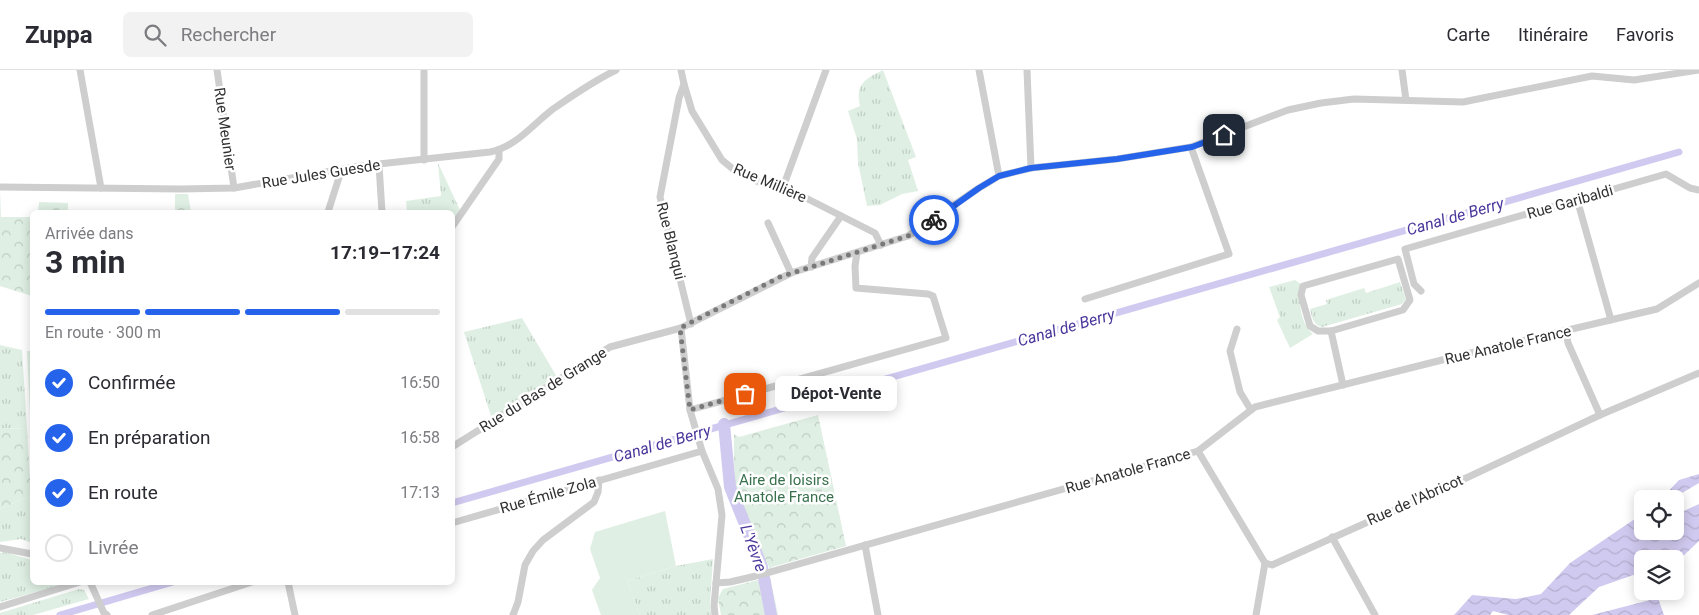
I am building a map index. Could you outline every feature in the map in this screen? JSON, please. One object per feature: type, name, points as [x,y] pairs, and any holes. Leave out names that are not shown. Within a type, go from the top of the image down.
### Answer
[{"type":"street","points":[[80,70],[101,188]]},
{"type":"street","name":"Rue Meunier","points":[[217,70],[234,188]]},
{"type":"street","points":[[424,70],[424,160]]},
{"type":"street","name":"Rue Jules Guesde","points":[[0,187],[234,188],[341,171],[360,166],[499,151],[509,146],[552,110],[588,85],[616,70]]},
{"type":"street","name":"Rue Blanqui","points":[[681,70],[684,84],[679,98],[660,197],[691,324]]},
{"type":"street","points":[[782,190],[826,70]]},
{"type":"street","points":[[979,70],[999,176]]},
{"type":"street","points":[[1027,70],[1031,168]]},
{"type":"street","points":[[1402,70],[1406,100]]},
{"type":"street","name":"Rue du Bas de Grange","points":[[455,445],[610,347],[691,324],[791,273],[908,236],[999,176],[1031,168],[1117,159],[1192,147],[1288,110],[1354,99],[1463,102],[1592,76],[1634,80],[1699,70]]},
{"type":"street","name":"Rue Millière","points":[[684,84],[692,111],[722,160],[733,169],[761,182],[798,194],[875,233],[881,245]]},
{"type":"street","points":[[1084,299],[1228,254],[1192,147]]},
{"type":"street","points":[[455,223],[499,159],[499,151]]},
{"type":"street","points":[[379,165],[382,210]]},
{"type":"street","points":[[329,210],[341,171]]},
{"type":"street","name":"Rue Garibaldi","points":[[1421,291],[1414,284],[1405,249],[1666,174],[1690,188],[1699,190]]},
{"type":"street","points":[[1690,188],[1699,182]]},
{"type":"street","points":[[1577,200],[1611,320]]},
{"type":"street","points":[[811,267],[812,258],[841,216]]},
{"type":"street","points":[[768,222],[791,273]]},
{"type":"street","points":[[690,410],[946,338],[933,296],[856,288],[855,266],[857,253]]},
{"type":"street","points":[[1398,259],[1410,300],[1403,310],[1331,331],[1318,331],[1310,326],[1301,295],[1303,286],[1398,259]]},
{"type":"street","name":"Rue Anatole France","points":[[716,583],[756,576],[1198,451],[1255,407],[1657,309],[1699,283]]},
{"type":"street","points":[[680,328],[690,410],[702,451],[718,489],[722,515],[714,606],[715,615]]},
{"type":"street","points":[[1237,329],[1230,351],[1240,392],[1251,410]]},
{"type":"street","points":[[1331,331],[1342,385]]},
{"type":"street","points":[[1566,331],[1568,342],[1600,415]]},
{"type":"street","name":"Rue de l'Abricot","points":[[1265,563],[1272,565],[1464,479],[1600,415],[1699,373]]},
{"type":"street","name":"Rue Émile Zola","points":[[455,522],[702,451]]},
{"type":"street","points":[[1198,451],[1265,563],[1256,615]]},
{"type":"street","points":[[513,615],[518,602],[525,564],[533,551],[543,540],[594,502],[598,492],[599,480]]},
{"type":"street","points":[[1332,537],[1375,615]]},
{"type":"street","points":[[865,545],[878,615]]},
{"type":"street","points":[[0,548],[30,554]]},
{"type":"street","points":[[0,607],[70,585]]},
{"type":"street","points":[[91,585],[93,593],[105,614]]},
{"type":"street","points":[[152,615],[243,585]]},
{"type":"street","points":[[289,585],[295,615]]},
{"type":"green space","points":[[883,70],[916,157],[908,160],[918,191],[902,194],[880,205],[867,206],[858,163],[857,139],[848,111],[860,106],[859,92],[863,83],[871,76]]},
{"type":"green space","points":[[438,163],[460,210],[455,218],[455,210],[407,210],[406,201],[441,196]]},
{"type":"green space","points":[[0,191],[1,217],[30,217],[30,295],[0,286]]},
{"type":"green space","points":[[175,194],[188,194],[191,210],[175,210]]},
{"type":"green space","points":[[39,202],[68,203],[68,210],[38,210]]},
{"type":"green space","points":[[1295,280],[1301,284],[1300,304],[1305,324],[1313,334],[1290,348],[1277,320],[1280,317],[1269,287]]},
{"type":"green space","points":[[1400,282],[1406,299],[1402,304],[1322,327],[1313,320],[1310,309],[1327,304],[1326,300],[1364,288],[1366,293]]},
{"type":"green space","points":[[522,318],[557,377],[492,419],[464,332]]},
{"type":"green space","points":[[0,345],[22,350],[27,429],[0,428]]},
{"type":"green space","points":[[27,351],[30,351],[30,413]]},
{"type":"green space","name":"Aire de loisirs Anatole France","points":[[818,415],[846,546],[770,569],[736,501],[734,434],[739,437]]},
{"type":"green space","points":[[0,428],[27,429],[30,496],[0,509]]},
{"type":"green space","points":[[30,496],[30,542],[21,539],[0,542],[0,509]]},
{"type":"green space","points":[[665,511],[676,566],[627,581],[640,615],[601,615],[592,590],[600,578],[590,549],[595,532]]},
{"type":"green space","points":[[5,552],[30,559],[30,585],[62,585],[0,602],[0,553]]},
{"type":"green space","points":[[713,559],[711,615],[640,615],[627,581],[676,566]]},
{"type":"green space","points":[[770,577],[778,615],[721,615],[718,598],[723,589]]},
{"type":"green space","points":[[79,589],[84,590],[89,599],[33,615],[0,615],[0,613]]},
{"type":"water","points":[[1699,474],[1699,483],[1684,492],[1684,490],[1670,490],[1679,480]]},
{"type":"water","points":[[1699,504],[1699,541],[1684,555],[1684,550],[1634,550],[1634,575],[1599,587],[1569,615],[1508,615],[1493,611],[1490,615],[1454,615],[1472,595],[1516,599],[1541,594],[1570,563],[1634,519],[1634,540],[1684,540],[1684,511]]},
{"type":"water","points":[[1650,600],[1659,600],[1664,615],[1592,615]]},
{"type":"waterway","name":"Canal de Berry","points":[[455,502],[1679,152]]},
{"type":"waterway","name":"L'Yèvre","points":[[724,424],[730,487],[762,567],[771,615]]},
{"type":"waterway","name":"Canal de Berry","points":[[60,615],[163,585]]},
{"type":"way so far","points":[[745,394],[690,410],[680,328],[780,277],[908,236],[934,220]]},
{"type":"place","name":"Dépot-Vente","points":[[745,394]]},
{"type":"route","points":[[934,220],[999,176],[1031,168],[1117,159],[1192,147],[1224,135]]}]
